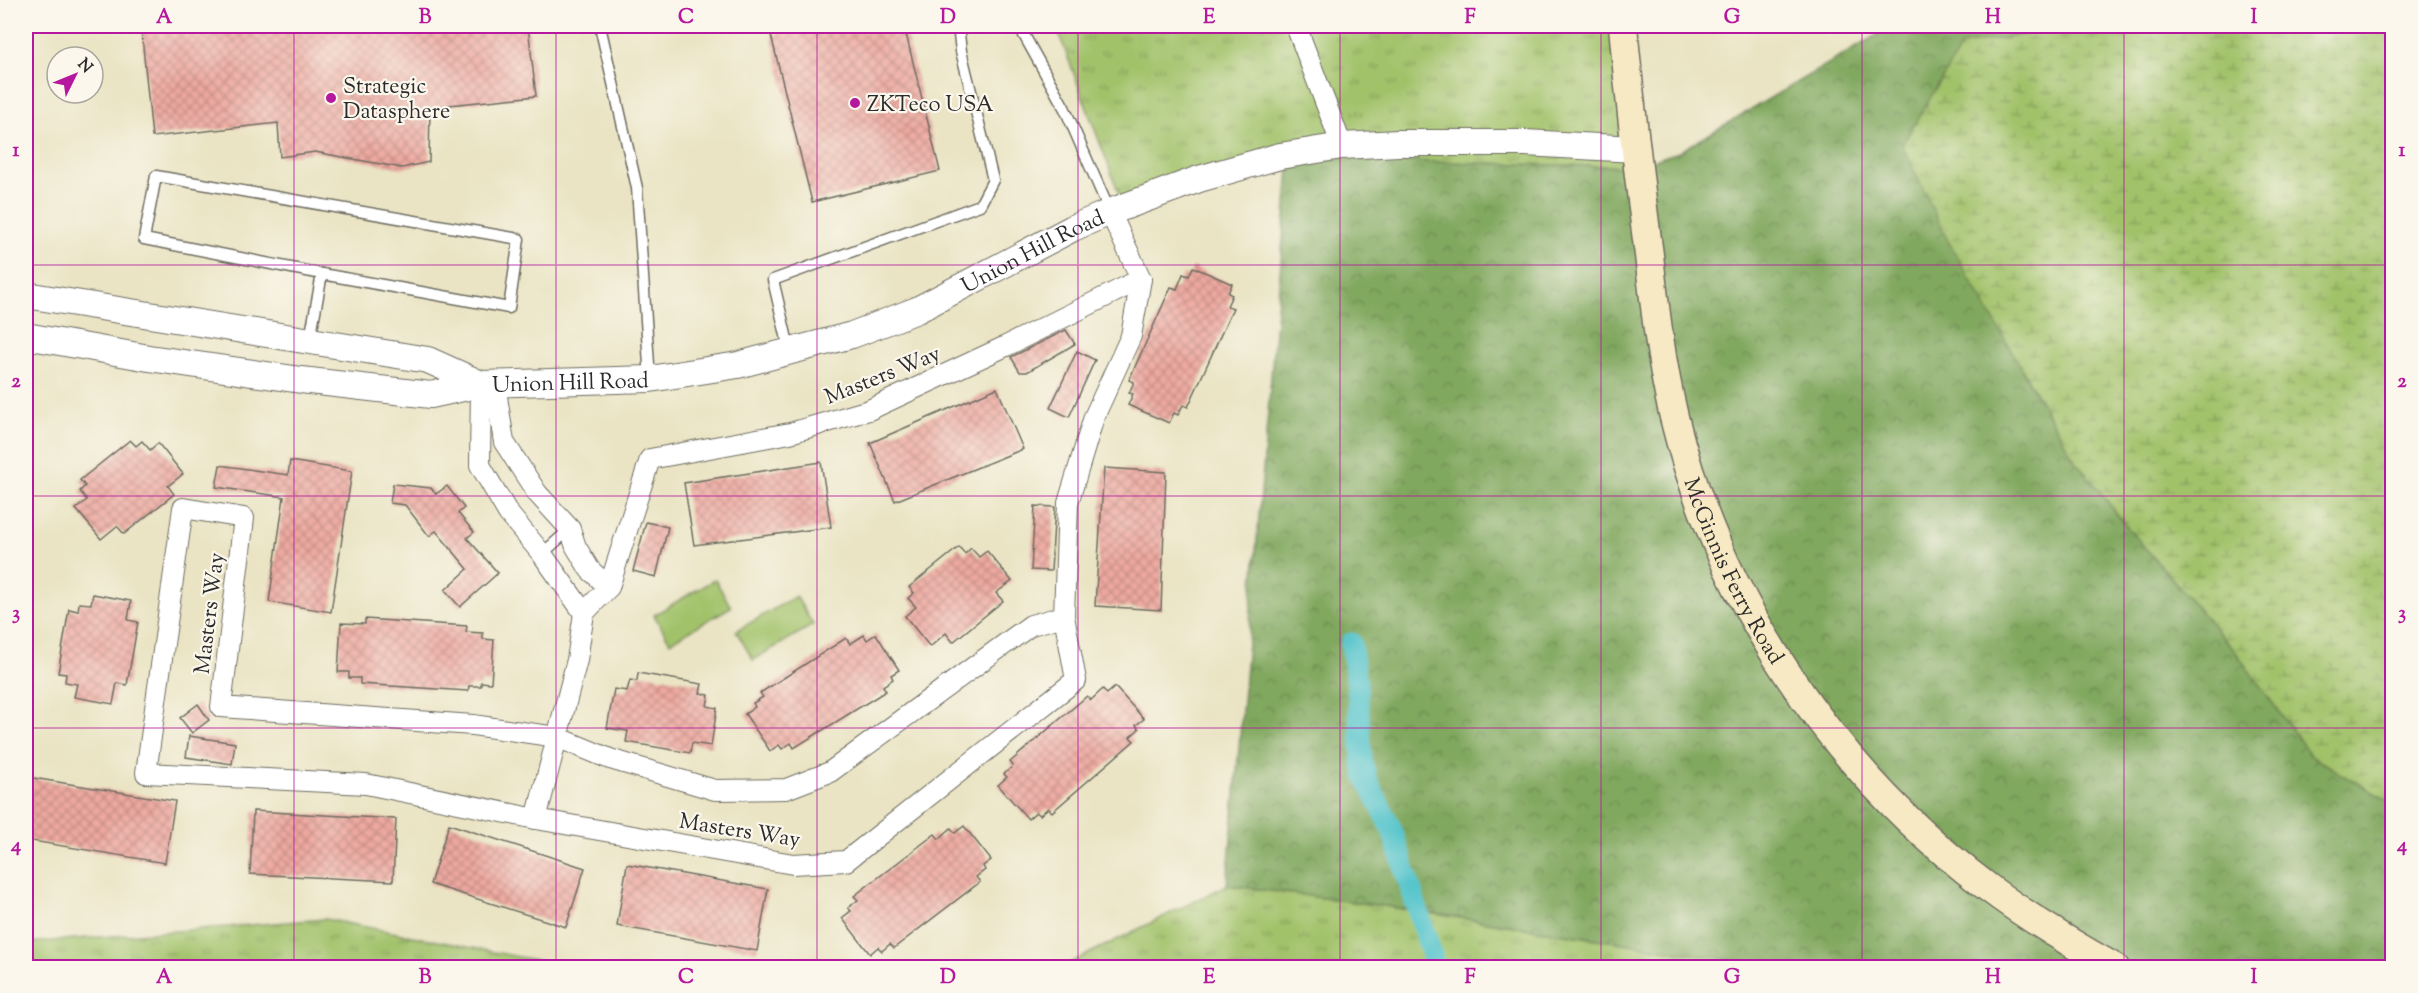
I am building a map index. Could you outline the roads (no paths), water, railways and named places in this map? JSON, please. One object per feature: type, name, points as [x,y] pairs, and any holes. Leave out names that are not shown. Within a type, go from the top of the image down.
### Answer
[{"type":"main road","name":"McGinnis Ferry Road","points":[[1626,28],[1635,149],[1661,353],[1674,417],[1690,473],[1715,541],[1754,620],[1804,698],[1835,740],[1880,791],[1930,840],[1985,886],[2040,924],[2115,968]]},
{"type":"street","points":[[1296,26],[1342,146]]},
{"type":"street","name":"Union Hill Road","points":[[26,336],[148,358],[307,381],[431,395],[488,384],[650,380],[719,369],[852,335],[917,310],[1073,228],[1110,212],[1237,167],[1292,154],[1342,146],[1469,142],[1537,143],[1635,149]]},
{"type":"street","points":[[1110,212],[1141,279]]},
{"type":"street","name":"Masters Way","points":[[584,613],[609,587],[650,459],[790,433],[869,410],[1141,279]]},
{"type":"street","name":"Masters Way","points":[[1064,616],[1031,625],[830,772],[786,789],[715,790],[609,759],[557,737],[473,725],[221,707],[244,518],[183,508],[146,773],[366,784],[536,819],[793,864],[846,861],[1076,680],[1064,616],[1068,503],[1094,417],[1131,336],[1141,279]]},
{"type":"street","name":"Union Hill Road","points":[[26,295],[310,339],[428,360],[488,384]]},
{"type":"street","points":[[307,381],[310,339]]},
{"type":"street","points":[[488,384],[504,442],[537,493],[570,529],[576,547],[590,570],[609,587]]},
{"type":"street","points":[[488,384],[480,465],[508,513],[542,554],[584,613],[577,660],[536,819]]},
{"type":"street","points":[[480,465],[504,442]]},
{"type":"lane","points":[[600,26],[637,188],[650,380]]},
{"type":"lane","points":[[790,352],[773,280],[980,205],[993,180],[961,51],[958,26]]},
{"type":"lane","points":[[1018,26],[1065,110],[1110,212]]},
{"type":"lane","points":[[156,177],[519,239],[509,308],[322,274],[144,239],[156,177]]},
{"type":"lane","points":[[310,339],[322,274]]},
{"type":"lane","points":[[542,554],[570,529]]},
{"type":"waterway","points":[[1351,643],[1357,685],[1362,760],[1366,777],[1392,830],[1432,955],[1434,968]]},
{"type":"place","name":"Strategic Datasphere","points":[[331,98]]},
{"type":"place","name":"ZKTeco USA","points":[[855,103]]}]
